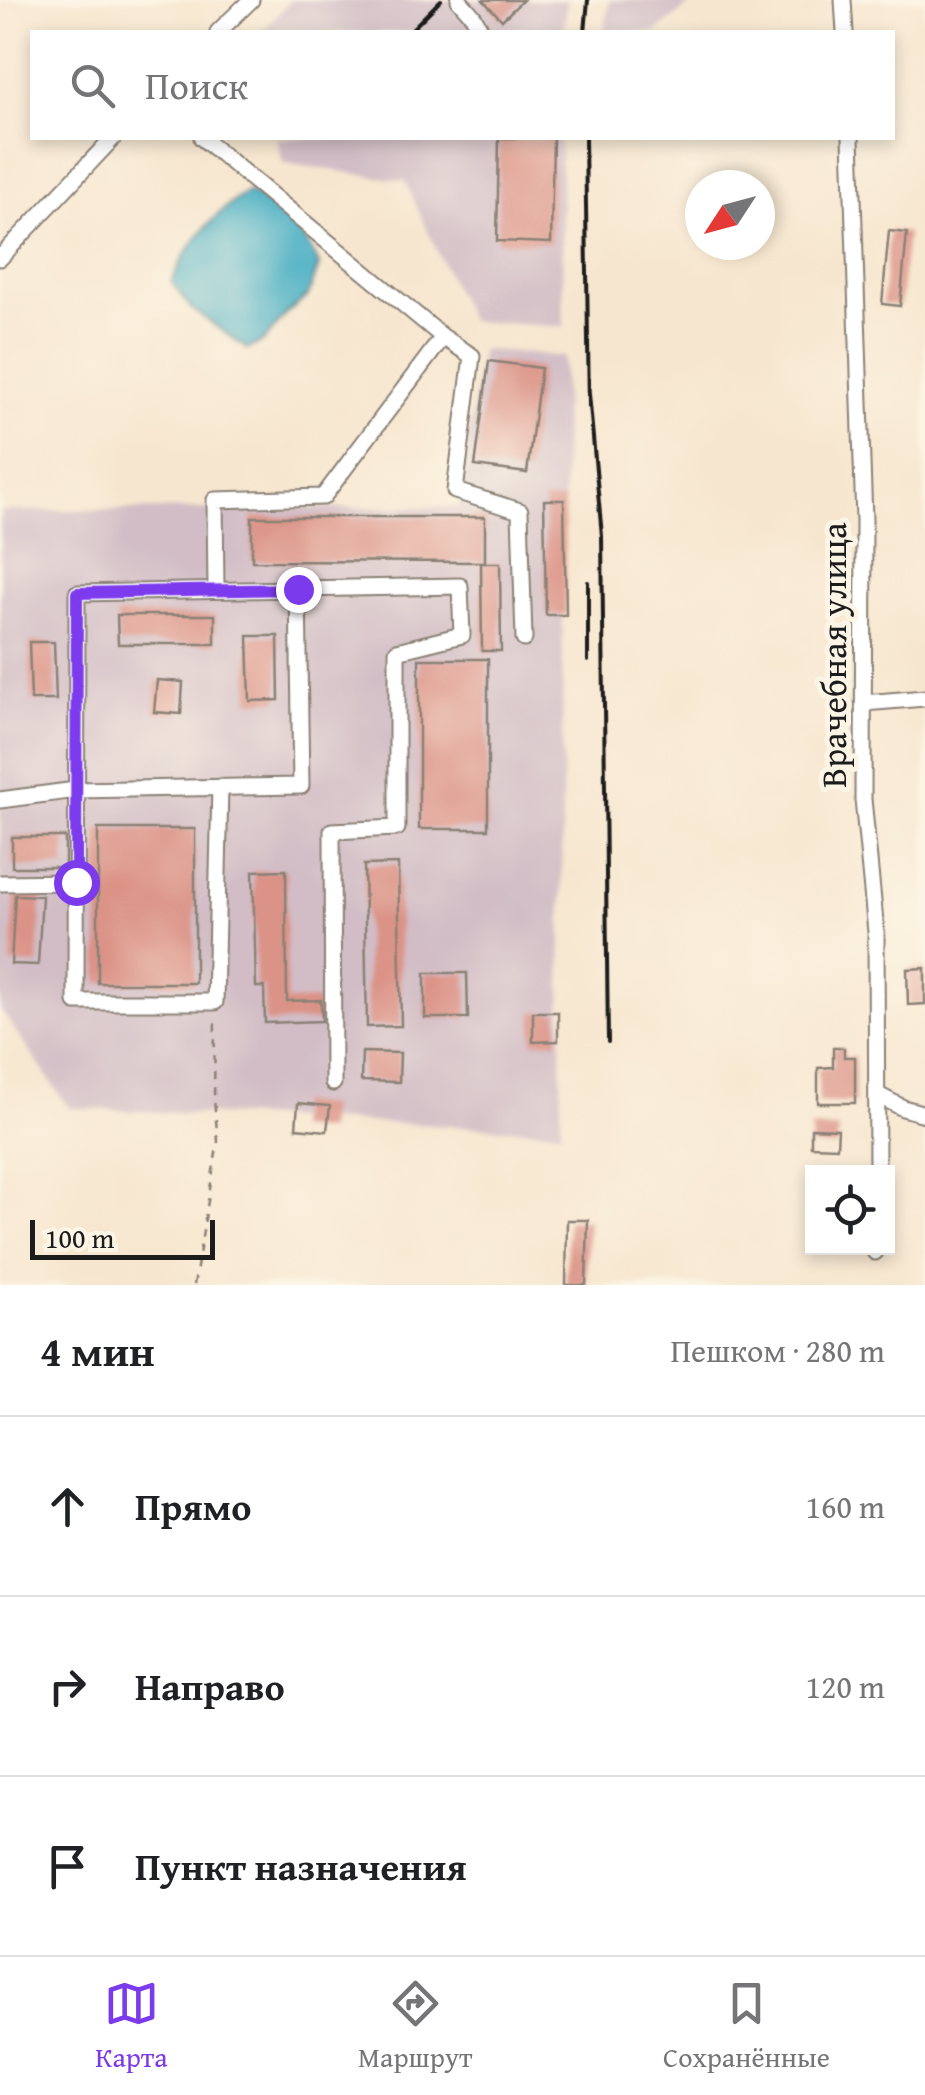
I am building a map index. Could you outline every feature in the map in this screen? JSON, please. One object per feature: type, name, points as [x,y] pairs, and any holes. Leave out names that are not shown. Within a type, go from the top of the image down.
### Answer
[{"type":"street","points":[[220,30],[251,0]]},
{"type":"street","points":[[458,0],[481,30]]},
{"type":"street","points":[[844,0],[845,30]]},
{"type":"street","points":[[0,258],[111,140]]},
{"type":"street","points":[[204,140],[443,337],[472,356],[455,491],[520,511],[524,639]]},
{"type":"street","name":"Врачебная улица","points":[[851,140],[864,500],[863,799],[876,932],[877,1165]]},
{"type":"street","points":[[216,590],[215,500],[323,496],[443,337]]},
{"type":"street","points":[[220,787],[215,1002],[76,1002],[77,593],[460,586],[462,635],[397,651],[396,828],[332,830],[333,1082]]},
{"type":"street","points":[[0,800],[76,790],[301,786],[298,589]]},
{"type":"street","points":[[864,702],[925,698]]},
{"type":"street","points":[[0,883],[76,882]]},
{"type":"street","points":[[878,1095],[925,1114]]},
{"type":"path","points":[[194,1285],[218,1141],[214,1100],[215,1002]]},
{"type":"shaded area","points":[[291,0],[567,0],[563,30],[263,30]]},
{"type":"shaded area","points":[[610,0],[695,0],[658,30],[604,30]]},
{"type":"shaded area","points":[[277,140],[560,140],[564,327],[469,321],[405,181],[283,163]]},
{"type":"shaded area","points":[[481,349],[564,357],[561,1131],[69,1108],[0,1009],[0,511],[458,507]]},
{"type":"water","points":[[248,192],[291,222],[319,265],[308,296],[287,313],[264,341],[247,349],[191,308],[172,283],[202,231]]},
{"type":"building","points":[[483,0],[523,0],[502,20]]},
{"type":"building","points":[[499,140],[553,140],[551,243],[497,241]]},
{"type":"building","points":[[889,231],[907,233],[900,306],[882,304]]},
{"type":"building","points":[[489,361],[541,368],[527,473],[475,466]]},
{"type":"building","points":[[544,500],[564,500],[566,615],[546,615]]},
{"type":"building","points":[[252,517],[485,517],[485,562],[252,561]]},
{"type":"building","points":[[481,563],[500,563],[501,651],[482,651]]},
{"type":"building","points":[[117,615],[215,615],[215,644],[118,644]]},
{"type":"building","points":[[248,636],[278,636],[279,700],[250,701]]},
{"type":"building","points":[[29,642],[54,642],[56,700],[31,700]]},
{"type":"building","points":[[419,659],[488,659],[488,829],[419,829]]},
{"type":"building","points":[[157,680],[183,682],[181,714],[154,712]]},
{"type":"building","points":[[98,829],[195,829],[195,983],[98,983]]},
{"type":"building","points":[[12,837],[65,837],[65,867],[12,867]]},
{"type":"building","points":[[398,864],[401,1026],[367,1027],[364,865]]},
{"type":"building","points":[[286,870],[287,1001],[321,1000],[322,1021],[265,1023],[264,987],[256,987],[253,871]]},
{"type":"building","points":[[15,895],[42,896],[38,965],[11,964]]},
{"type":"building","points":[[925,968],[925,1004],[908,1005],[907,969]]},
{"type":"building","points":[[425,973],[467,973],[468,1018],[425,1018]]},
{"type":"building","points":[[533,1012],[558,1012],[558,1041],[533,1042]]},
{"type":"building","points":[[833,1048],[844,1048],[844,1057],[855,1057],[855,1103],[818,1103],[818,1068],[833,1067]]},
{"type":"building","points":[[362,1052],[400,1053],[399,1082],[361,1081]]},
{"type":"building","points":[[298,1103],[330,1106],[327,1131],[296,1128]]},
{"type":"building","points":[[811,1128],[838,1129],[837,1147],[811,1146]]},
{"type":"building","points":[[567,1220],[588,1220],[586,1285],[566,1285]]},
{"type":"railway","points":[[411,30],[441,0]]},
{"type":"railway","points":[[585,30],[588,0]]},
{"type":"railway","points":[[585,140],[589,407]]},
{"type":"railway","points":[[589,394],[602,536],[608,1042]]},
{"type":"railway","points":[[588,582],[588,661]]},
{"type":"route","points":[[76,882],[77,593],[298,589]]}]
